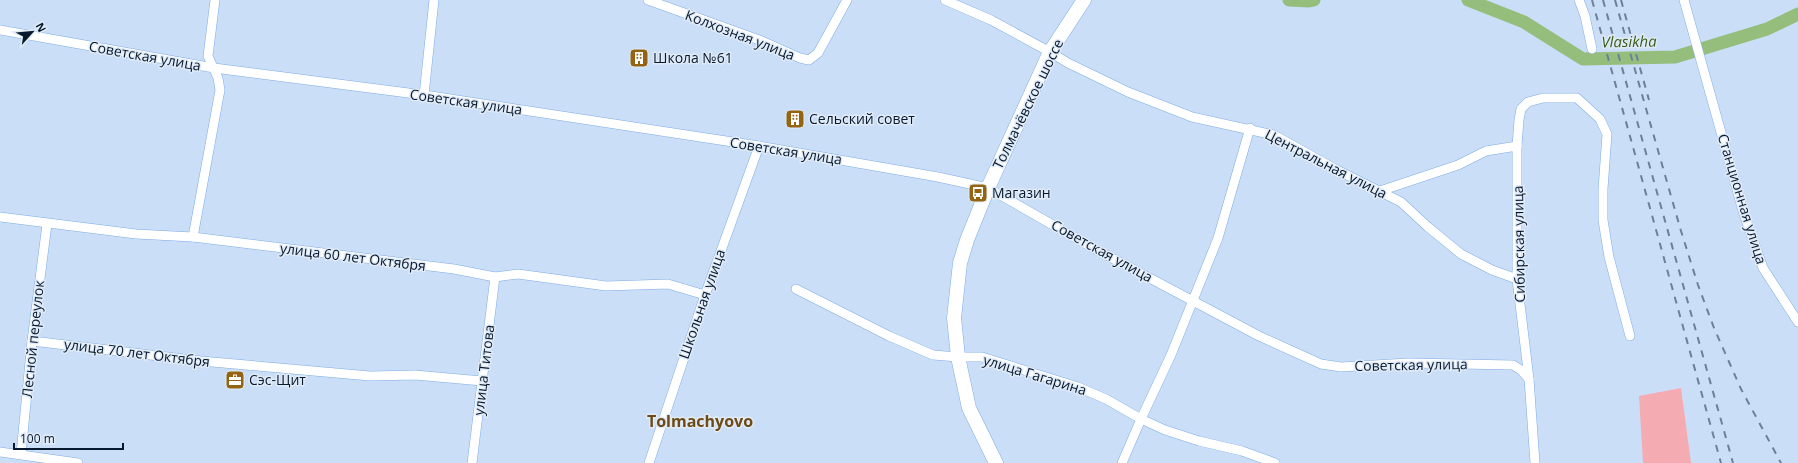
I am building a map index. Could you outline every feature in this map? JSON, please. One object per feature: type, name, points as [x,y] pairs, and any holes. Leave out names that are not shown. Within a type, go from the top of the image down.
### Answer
[{"type":"main road","name":"Толмачёвское шоссе","points":[[996,463],[969,408],[958,357],[954,318],[960,263],[967,240],[988,188],[1050,52],[1084,0]]},
{"type":"street","points":[[193,237],[220,90],[218,78],[208,56],[215,0]]},
{"type":"street","points":[[424,95],[434,0]]},
{"type":"street","name":"Колхозная улица","points":[[648,0],[762,41],[800,58],[809,60],[818,53],[848,0]]},
{"type":"street","name":"Центральная улица","points":[[945,0],[991,20],[1068,63],[1128,92],[1192,117],[1274,134],[1337,170],[1401,202],[1428,227],[1461,254],[1492,270],[1517,279]]},
{"type":"street","points":[[1579,0],[1585,16],[1592,49]]},
{"type":"street","name":"Станционная улица","points":[[1684,0],[1743,211],[1763,268],[1798,322]]},
{"type":"street","name":"Советская улица","points":[[0,30],[214,68],[424,95],[759,146],[938,177],[988,188],[1095,249],[1194,300],[1259,336],[1321,364],[1341,367],[1408,362],[1513,365],[1521,370],[1528,379]]},
{"type":"street","name":"Сибирская улица","points":[[1535,463],[1528,379],[1517,279],[1517,146],[1521,109],[1528,102],[1543,98],[1577,98],[1600,119],[1607,134],[1603,189],[1604,220],[1609,257],[1630,336]]},
{"type":"street","points":[[1122,463],[1171,355],[1218,238],[1250,128]]},
{"type":"street","name":"Школьная улица","points":[[649,463],[704,295],[759,146]]},
{"type":"street","points":[[1380,191],[1458,165],[1486,151],[1517,146]]},
{"type":"street","name":"улица 60 лет Октября","points":[[0,217],[136,234],[193,237],[454,269],[496,277],[518,274],[606,286],[668,284],[704,295]]},
{"type":"street","name":"Лесной переулок","points":[[21,454],[32,341],[47,224]]},
{"type":"street","name":"улица Титова","points":[[472,463],[496,277]]},
{"type":"street","name":"улица Гагарина","points":[[796,289],[901,341],[933,355],[982,357],[1078,387],[1106,399],[1164,430],[1199,441],[1242,451],[1275,463]]},
{"type":"street","name":"улица 70 лет Октября","points":[[32,341],[201,361],[370,376],[416,375],[482,381]]},
{"type":"street","points":[[0,452],[78,463]]},
{"type":"shaded area","points":[[1681,388],[1691,463],[1643,463],[1639,396]]},
{"type":"waterway","name":"Vlasikha","points":[[1289,0],[1314,0]]},
{"type":"waterway","name":"Vlasikha","points":[[1468,0],[1524,22],[1583,59],[1675,57],[1767,29],[1798,14]]},
{"type":"railway","points":[[1592,0],[1721,463]]},
{"type":"railway","points":[[1603,0],[1733,463]]},
{"type":"railway","points":[[1615,0],[1681,231],[1698,285],[1714,328],[1741,389],[1781,463]]},
{"type":"railway","points":[[1621,0],[1649,100]]},
{"type":"place","name":"Школа №61","points":[[639,58]]},
{"type":"place","name":"Сельский совет","points":[[795,119]]},
{"type":"place","name":"Магазин","points":[[978,193]]},
{"type":"place","name":"Сэс-Щит","points":[[235,380]]},
{"type":"district","name":"Tolmachyovo","points":[[700,421]]}]
